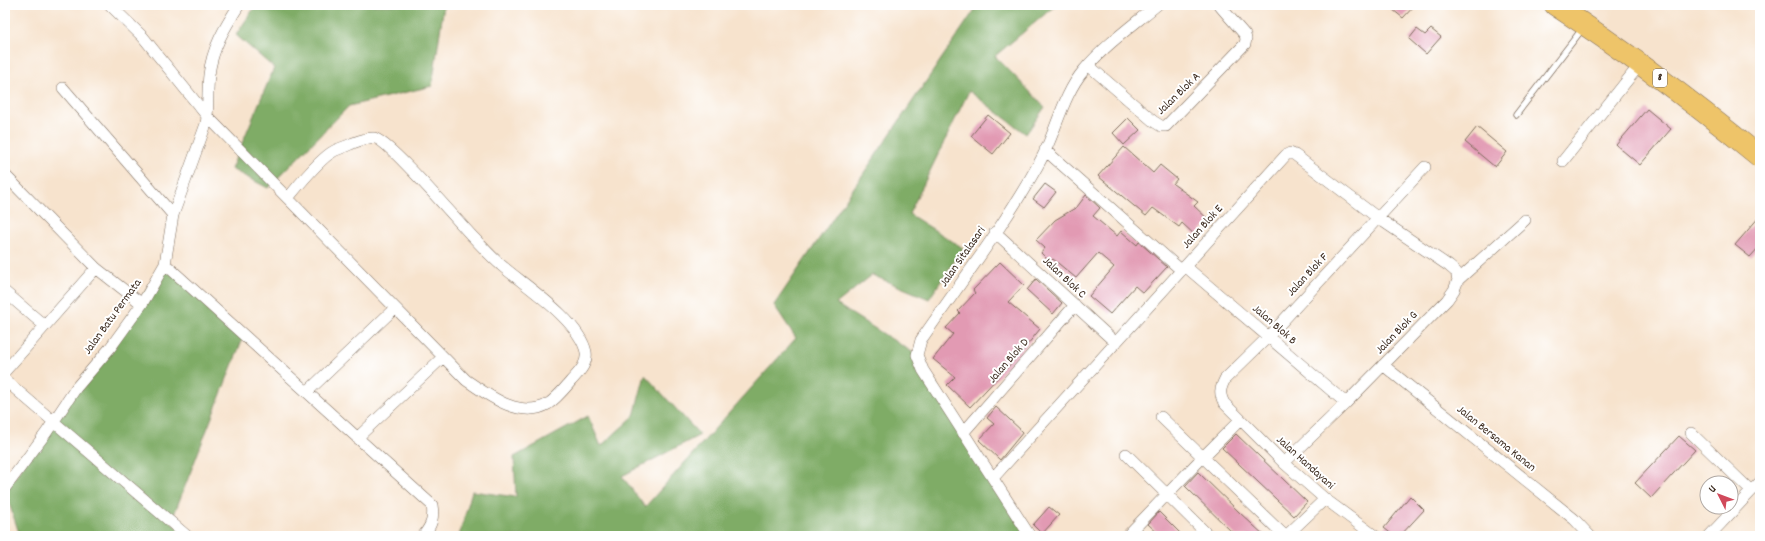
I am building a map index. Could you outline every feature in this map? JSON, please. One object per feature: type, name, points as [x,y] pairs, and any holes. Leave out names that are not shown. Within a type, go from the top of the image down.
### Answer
[{"type":"highway","name":"8","points":[[1558,6],[1641,63],[1698,106],[1760,157]]},
{"type":"street","points":[[110,5],[143,37],[207,116],[466,380],[506,405],[536,409],[548,404],[568,386],[584,366],[586,354],[582,341],[572,327],[552,307],[499,264],[400,159],[380,140],[375,138],[364,139],[332,151],[288,198]]},
{"type":"street","name":"Jalan Batu Permata","points":[[5,488],[54,422],[76,388],[110,348],[142,304],[165,264],[173,215],[192,167],[207,116],[209,76],[213,52],[224,28],[239,5]]},
{"type":"street","name":"Jalan Sitalasari","points":[[1030,536],[923,370],[917,355],[921,340],[996,232],[1039,164],[1070,91],[1088,65],[1101,51],[1157,5]]},
{"type":"street","name":"Jalan Blok A","points":[[1088,65],[1153,121],[1161,126],[1166,126],[1245,44],[1245,35],[1219,5]]},
{"type":"street","points":[[1563,162],[1641,63]]},
{"type":"street","points":[[63,88],[173,215]]},
{"type":"street","name":"Jalan Blok B","points":[[1045,150],[1183,268],[1346,403]]},
{"type":"street","name":"Jalan Blok E","points":[[993,478],[1286,155],[1290,153],[1295,155],[1378,218],[1449,266],[1456,272],[1458,280]]},
{"type":"street","name":"Jalan Blok F","points":[[1224,403],[1220,395],[1220,388],[1225,379],[1268,337],[1425,167]]},
{"type":"street","points":[[5,175],[96,268],[142,304]]},
{"type":"street","name":"Jalan Blok G","points":[[1284,463],[1346,403],[1447,300],[1454,290],[1458,280],[1525,220]]},
{"type":"street","name":"Jalan Blok C","points":[[996,232],[1116,343]]},
{"type":"street","points":[[165,264],[432,505],[434,515],[431,525],[423,536]]},
{"type":"street","points":[[5,371],[96,268]]},
{"type":"street","points":[[5,292],[45,326]]},
{"type":"street","name":"Jalan Blok D","points":[[964,433],[1075,305]]},
{"type":"street","points":[[307,392],[395,308]]},
{"type":"street","points":[[357,438],[443,357]]},
{"type":"street","name":"Jalan Bersama Kanan","points":[[1383,365],[1574,519],[1590,536]]},
{"type":"street","points":[[5,380],[187,536]]},
{"type":"street","name":"Jalan Handayani","points":[[1224,403],[1284,463],[1325,499],[1375,536]]},
{"type":"street","points":[[1161,417],[1285,536],[1325,499]]},
{"type":"street","points":[[1133,534],[1203,456],[1240,420]]},
{"type":"street","points":[[1691,433],[1752,491]]},
{"type":"street","points":[[1126,454],[1209,536]]},
{"type":"street","points":[[1709,536],[1760,482]]},
{"type":"lane","points":[[1516,115],[1585,25]]},
{"type":"green space","points":[[256,5],[444,5],[432,86],[349,106],[268,188],[231,169],[274,68],[236,35]]},
{"type":"green space","points":[[978,5],[1056,5],[995,56],[1045,107],[1026,134],[969,91],[909,214],[963,248],[929,299],[872,275],[836,304],[917,355],[1030,536],[459,536],[472,491],[516,497],[514,457],[588,416],[601,446],[634,416],[645,375],[700,435],[622,476],[645,507],[796,338],[774,305]]},
{"type":"green space","points":[[165,264],[244,335],[171,522],[187,536],[20,536],[5,491]]},
{"type":"building","points":[[1387,5],[1415,5],[1403,18]]},
{"type":"building","points":[[1417,29],[1425,35],[1431,29],[1441,37],[1426,54],[1409,39]]},
{"type":"building","points":[[1647,109],[1671,129],[1640,165],[1616,145]]},
{"type":"building","points":[[988,115],[1010,133],[993,154],[971,136]]},
{"type":"building","points":[[1128,118],[1140,130],[1124,145],[1113,133]]},
{"type":"building","points":[[1477,127],[1507,152],[1495,167],[1465,142]]},
{"type":"building","points":[[1124,147],[1153,173],[1160,165],[1177,179],[1173,184],[1198,202],[1194,206],[1210,221],[1196,236],[1182,223],[1179,227],[1153,208],[1146,216],[1098,176]]},
{"type":"building","points":[[1045,184],[1056,192],[1044,207],[1033,199]]},
{"type":"building","points":[[1086,195],[1100,208],[1093,216],[1117,236],[1121,231],[1137,245],[1139,242],[1167,267],[1143,293],[1135,286],[1110,314],[1089,296],[1114,267],[1098,253],[1076,278],[1053,259],[1050,262],[1041,253],[1045,248],[1036,240],[1055,220],[1077,207]]},
{"type":"building","points":[[1760,216],[1760,246],[1750,257],[1735,245]]},
{"type":"building","points":[[1000,262],[1024,285],[1008,302],[1040,329],[1019,355],[970,407],[947,385],[955,377],[933,359],[953,334],[946,328],[960,313],[958,311],[975,293],[973,290]]},
{"type":"building","points":[[1036,279],[1062,303],[1053,314],[1027,290]]},
{"type":"building","points":[[996,407],[1023,432],[1000,460],[979,440],[994,424],[987,418]]},
{"type":"building","points":[[1236,434],[1307,502],[1294,516],[1222,448]]},
{"type":"building","points":[[1679,436],[1695,450],[1651,498],[1635,483]]},
{"type":"building","points":[[1198,472],[1265,536],[1236,536],[1185,486]]},
{"type":"building","points":[[1410,496],[1424,510],[1400,536],[1394,536],[1384,528]]},
{"type":"building","points":[[1049,507],[1059,515],[1042,534],[1033,525]]},
{"type":"building","points":[[1159,512],[1183,536],[1161,536],[1148,524]]}]
